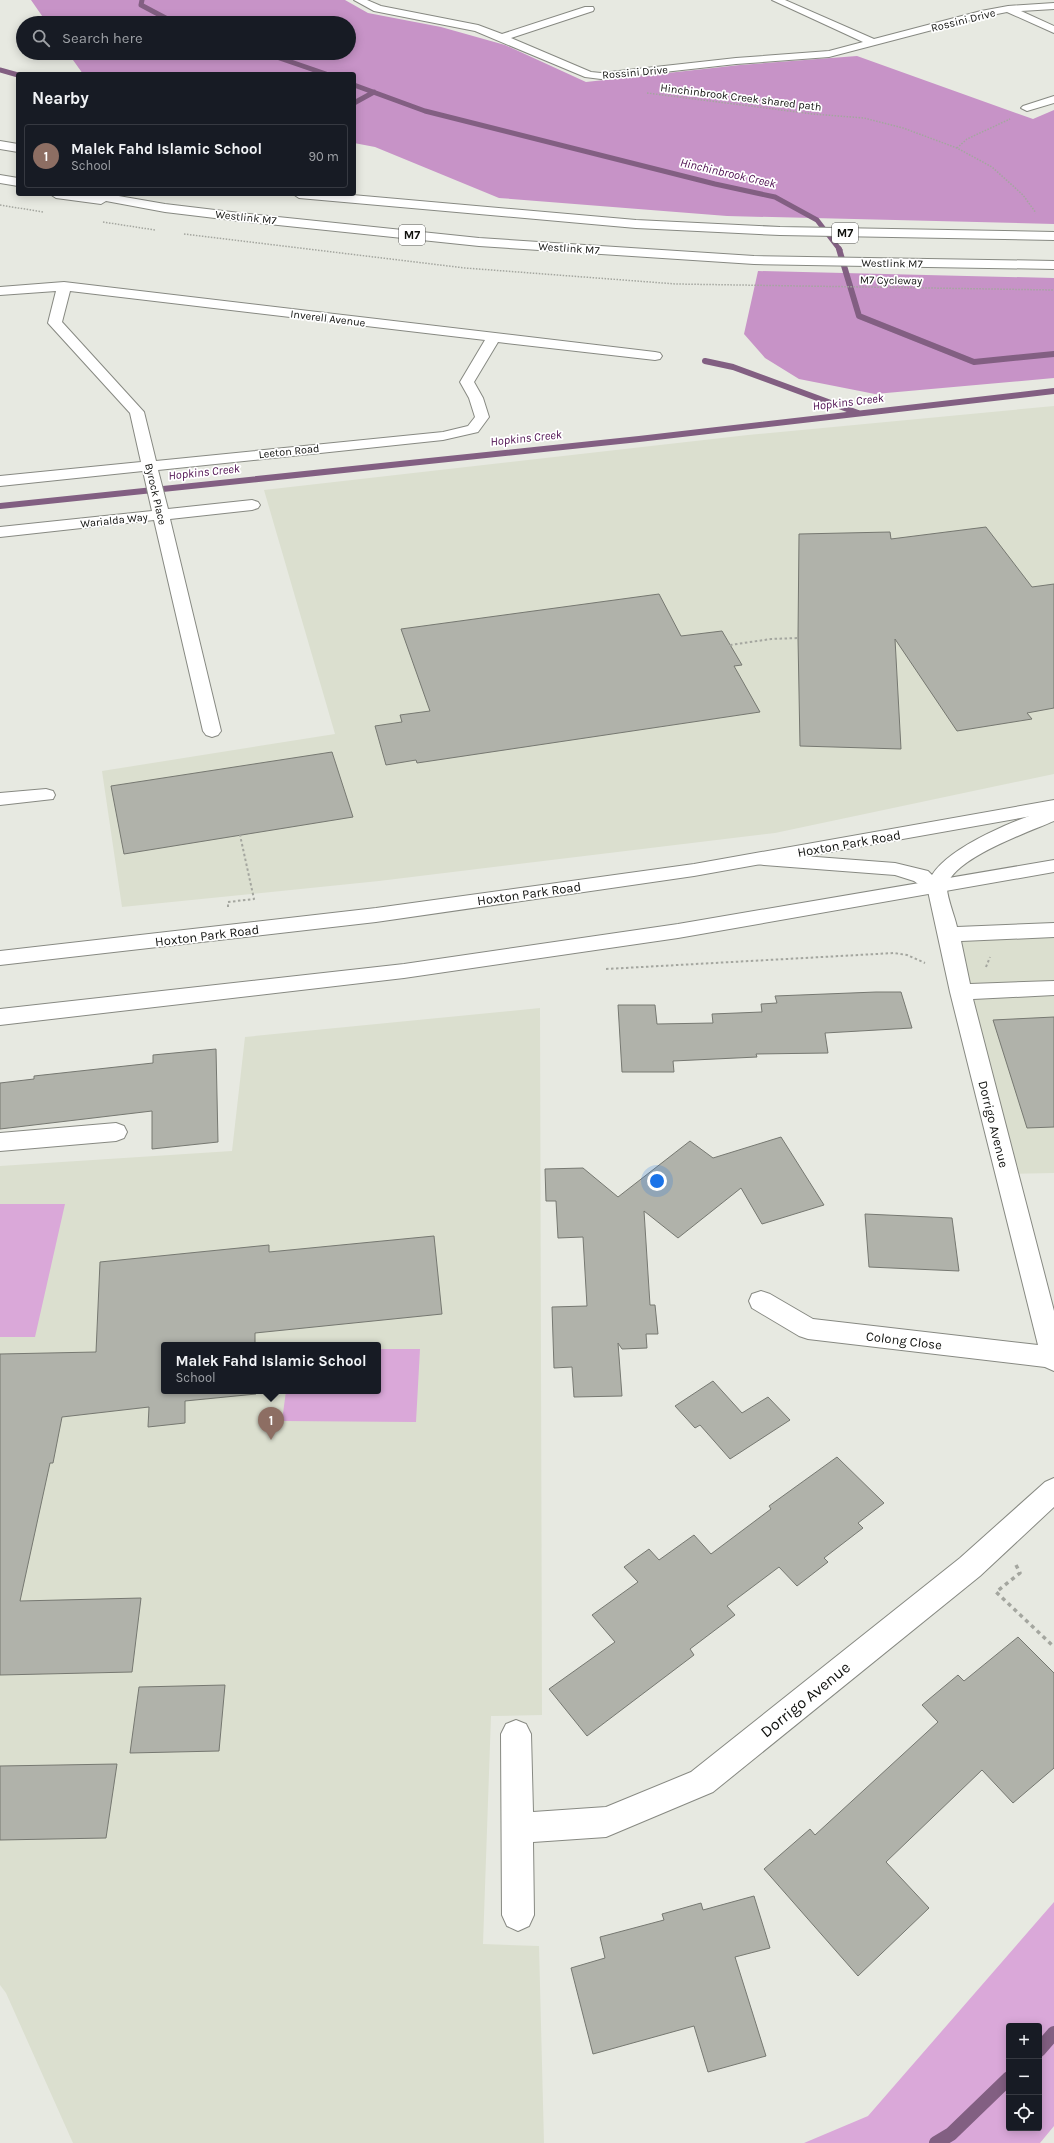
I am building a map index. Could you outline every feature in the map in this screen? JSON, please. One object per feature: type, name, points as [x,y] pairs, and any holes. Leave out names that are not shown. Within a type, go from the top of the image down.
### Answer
[{"type":"main road","name":"Rossini Drive","points":[[359,0],[378,9],[478,28],[504,37],[589,75],[600,76],[736,61],[829,54],[1008,9],[1054,6]]},
{"type":"main road","points":[[777,0],[874,43]]},
{"type":"main road","points":[[504,37],[588,9]]},
{"type":"main road","points":[[1008,9],[1054,30]]},
{"type":"main road","points":[[1027,108],[1054,99]]},
{"type":"main road","points":[[0,144],[16,148]]},
{"type":"main road","points":[[0,150],[16,153]]},
{"type":"main road","points":[[0,179],[16,182]]},
{"type":"main road","points":[[0,187],[16,189]]},
{"type":"main road","points":[[72,196],[165,208]]},
{"type":"main road","name":"Westlink M7","points":[[97,196],[165,208],[479,242],[659,255],[754,260],[1054,265]]},
{"type":"main road","name":"M7","points":[[322,196],[636,224],[788,231],[1054,236]]},
{"type":"main road","name":"Inverell Avenue","points":[[0,291],[64,286],[655,356]]},
{"type":"main road","name":"Byrock Place","points":[[64,286],[55,323],[137,412],[212,732]]},
{"type":"main road","name":"Leeton Road","points":[[0,482],[149,465],[444,436],[473,429],[482,417],[476,398],[467,382],[493,338]]},
{"type":"main road","name":"Warialda Way","points":[[0,532],[252,505]]},
{"type":"main road","points":[[0,799],[46,795]]},
{"type":"main road","name":"Hoxton Park Road","points":[[0,958],[376,915],[764,859],[1054,806]]},
{"type":"main road","points":[[937,888],[945,871],[961,857],[1004,835],[1054,814]]},
{"type":"main road","points":[[764,859],[895,869],[920,876],[937,888]]},
{"type":"main road","points":[[0,1017],[404,971],[678,931],[937,888],[1054,866]]},
{"type":"main road","name":"Dorrigo Avenue","points":[[937,888],[949,934],[961,992],[1054,1359]]},
{"type":"main road","points":[[949,934],[1054,930]]},
{"type":"main road","points":[[961,992],[1054,988]]},
{"type":"main road","points":[[0,1142],[116,1132]]},
{"type":"main road","name":"Colong Close","points":[[761,1301],[808,1329],[1054,1359]]},
{"type":"main road","name":"Dorrigo Avenue","points":[[518,1828],[606,1822],[702,1782],[970,1567],[1054,1490]]},
{"type":"main road","points":[[516,1734],[518,1915]]},
{"type":"path","name":"Hinchinbrook Creek shared path","points":[[647,93],[813,114],[864,118],[903,128],[956,148],[992,167],[1023,194],[1036,214]]},
{"type":"path","points":[[956,148],[967,139],[1024,113],[1027,108]]},
{"type":"path","name":"M7 Cycleway","points":[[729,286],[1054,290]]},
{"type":"path","points":[[730,645],[771,639],[798,638]]},
{"type":"path","points":[[228,910],[228,902],[254,899],[240,835]]},
{"type":"path","points":[[996,1592],[1054,1647]]},
{"type":"shaded area","points":[[31,0],[345,0],[368,13],[441,27],[505,45],[586,82],[740,65],[857,56],[1033,119],[1054,110],[1054,224],[727,216],[499,198],[375,147],[356,143],[356,72],[82,72],[73,60],[356,60],[356,16],[42,16]]},
{"type":"shaded area","points":[[758,271],[1054,278],[1054,378],[875,394],[799,379],[765,358],[744,334]]},
{"type":"shaded area","points":[[1054,406],[1054,774],[775,833],[379,881],[122,907],[102,771],[335,734],[264,490],[748,435]]},
{"type":"shaded area","points":[[1054,930],[1054,1173],[1007,1174],[949,934]]},
{"type":"shaded area","points":[[540,1008],[542,1715],[491,1716],[483,1944],[539,1946],[544,2143],[73,2143],[6,1993],[0,1985],[0,1166],[232,1151],[245,1037]]},
{"type":"shaded area","points":[[0,1204],[65,1204],[35,1337],[0,1337]]},
{"type":"shaded area","points":[[381,1349],[420,1349],[416,1422],[282,1421],[286,1394],[381,1394]]},
{"type":"shaded area","points":[[1054,1902],[1054,2126],[1040,2143],[804,2143],[868,2116]]},
{"type":"building","points":[[986,527],[1032,587],[1054,584],[1054,708],[1027,713],[1032,719],[957,731],[895,639],[901,749],[800,746],[798,638],[799,534],[890,532],[891,539]]},
{"type":"building","points":[[659,594],[681,636],[722,631],[742,665],[734,666],[760,712],[417,763],[416,760],[386,765],[375,726],[402,722],[400,715],[430,711],[401,629]]},
{"type":"building","points":[[332,752],[353,817],[124,854],[111,786]]},
{"type":"building","points":[[901,992],[912,1028],[825,1033],[828,1053],[756,1054],[757,1057],[673,1061],[674,1072],[622,1072],[618,1005],[655,1005],[657,1024],[713,1023],[712,1014],[762,1012],[761,1004],[777,1003],[775,996]]},
{"type":"building","points":[[1054,1017],[1054,1127],[1027,1128],[993,1020]]},
{"type":"building","points":[[216,1049],[218,1142],[152,1149],[152,1111],[0,1129],[0,1083],[34,1079],[34,1076],[153,1063],[153,1055]]},
{"type":"building","points":[[781,1137],[824,1205],[762,1224],[741,1188],[678,1238],[644,1211],[650,1305],[655,1305],[658,1334],[646,1334],[647,1348],[622,1349],[618,1343],[622,1396],[574,1397],[572,1367],[554,1368],[552,1307],[587,1306],[583,1237],[558,1238],[556,1201],[546,1201],[545,1169],[583,1168],[618,1197],[690,1141],[713,1158]]},
{"type":"building","points":[[865,1214],[952,1218],[959,1271],[869,1267]]},
{"type":"building","points":[[434,1236],[442,1314],[255,1333],[255,1342],[161,1342],[161,1394],[256,1394],[185,1401],[185,1423],[148,1427],[149,1407],[62,1417],[53,1463],[50,1463],[20,1601],[141,1598],[132,1672],[0,1675],[0,1354],[96,1352],[100,1262],[269,1245],[269,1252]]},
{"type":"building","points":[[713,1381],[742,1413],[768,1397],[790,1420],[730,1459],[700,1425],[695,1428],[675,1406]]},
{"type":"building","points":[[837,1457],[884,1503],[858,1523],[863,1528],[824,1558],[828,1562],[797,1586],[779,1567],[727,1606],[735,1615],[690,1649],[694,1655],[587,1736],[549,1689],[615,1642],[592,1615],[638,1582],[624,1567],[649,1549],[659,1560],[694,1535],[711,1554],[771,1509],[769,1506]]},
{"type":"building","points":[[1018,1637],[1054,1673],[1054,1768],[1013,1803],[982,1770],[886,1862],[929,1908],[858,1976],[764,1869],[810,1829],[815,1835],[938,1722],[922,1705],[958,1675],[964,1681]]},
{"type":"building","points":[[225,1685],[219,1751],[130,1753],[139,1687]]},
{"type":"building","points":[[117,1764],[106,1838],[0,1840],[0,1766]]},
{"type":"building","points":[[754,1896],[770,1948],[735,1957],[766,2056],[708,2072],[694,2026],[593,2054],[571,1968],[605,1958],[600,1937],[664,1920],[662,1914],[701,1903],[703,1910]]},
{"type":"waterway","name":"Hinchinbrook Creek","points":[[142,0],[141,5],[162,16]]},
{"type":"waterway","name":"Hinchinbrook Creek","points":[[285,60],[320,72]]},
{"type":"waterway","points":[[0,70],[16,74]]},
{"type":"waterway","name":"Hinchinbrook Creek","points":[[356,86],[374,92]]},
{"type":"waterway","points":[[356,102],[374,92]]},
{"type":"waterway","name":"Hinchinbrook Creek","points":[[374,92],[425,111],[715,184],[775,197],[817,220],[840,250]]},
{"type":"waterway","name":"Hinchinbrook Creek","points":[[839,249],[859,316],[974,362],[1054,354]]},
{"type":"waterway","points":[[705,361],[733,367],[858,413]]},
{"type":"waterway","name":"Hopkins Creek","points":[[0,506],[639,439],[1054,391]]},
{"type":"waterway","points":[[1042,2047],[1054,2033]]},
{"type":"waterway","points":[[936,2143],[951,2134],[1006,2081]]},
{"type":"place","name":"Malek Fahd Islamic School","points":[[271,1440]]}]
